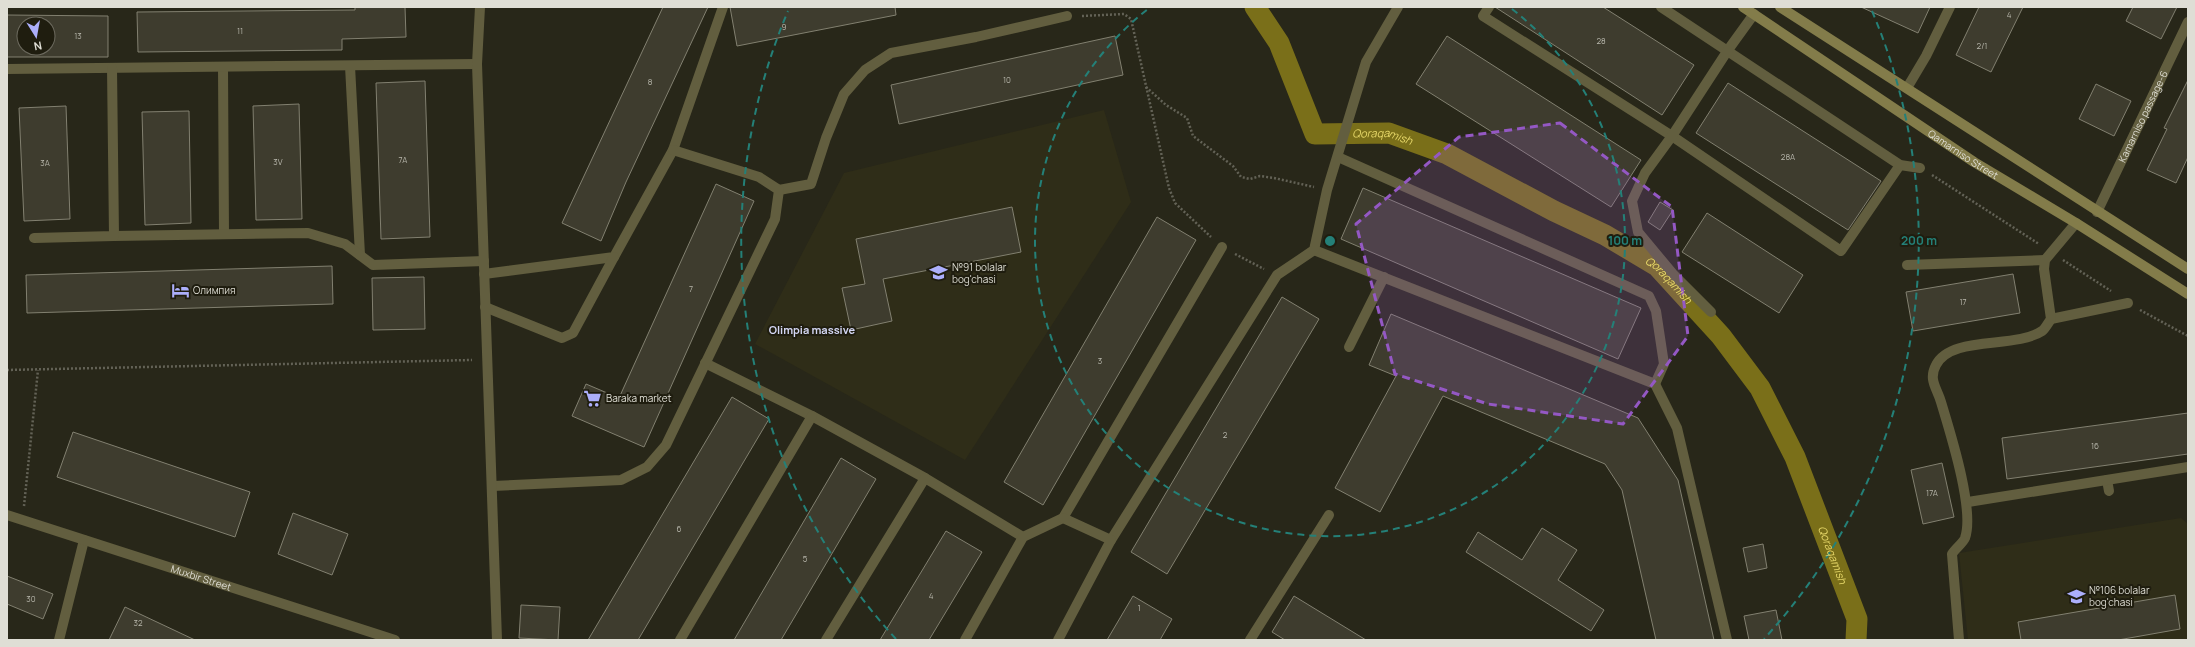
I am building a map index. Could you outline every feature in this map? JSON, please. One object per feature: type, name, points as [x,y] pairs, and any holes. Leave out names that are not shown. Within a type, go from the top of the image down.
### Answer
[{"type":"main road","name":"Qamarniso Street","points":[[1743,7],[1974,162],[2076,223],[2188,294]]},
{"type":"main road","points":[[1780,7],[2097,212],[2188,269]]},
{"type":"street","points":[[480,7],[477,64],[487,360],[493,486],[497,640]]},
{"type":"street","points":[[485,307],[562,338],[573,333],[673,150],[723,7]]},
{"type":"street","points":[[1058,640],[1112,540],[1277,275],[1314,250],[1327,190],[1366,62],[1398,7]]},
{"type":"street","points":[[1488,7],[1483,16],[1672,136],[1842,251],[1900,165]]},
{"type":"street","points":[[1661,7],[1900,165],[1920,168]]},
{"type":"street","points":[[1907,88],[1926,56],[1950,7]]},
{"type":"street","points":[[1711,312],[1673,274],[1638,232],[1632,201],[1645,173],[1672,136],[1728,50],[1754,14]]},
{"type":"street","points":[[673,150],[760,177],[779,190],[811,184],[826,138],[844,94],[865,70],[891,54],[1067,16]]},
{"type":"street","name":"Kamarniso passage-6","points":[[2097,212],[2188,22]]},
{"type":"street","points":[[7,69],[223,68],[477,64]]},
{"type":"street","points":[[350,66],[360,255]]},
{"type":"street","points":[[112,68],[114,236]]},
{"type":"street","points":[[223,68],[224,234]]},
{"type":"street","points":[[1338,157],[1649,296],[1656,311],[1664,364],[1655,384]]},
{"type":"street","points":[[493,486],[621,480],[647,467],[666,445],[774,219],[779,190]]},
{"type":"street","points":[[2051,319],[2044,269],[2045,260],[2076,223]]},
{"type":"street","points":[[34,238],[308,233],[345,244],[373,265],[484,261]]},
{"type":"street","points":[[965,640],[1023,537],[1064,518],[1222,247]]},
{"type":"street","points":[[1314,250],[1345,264],[1384,277],[1655,384],[1677,428],[1727,640]]},
{"type":"street","points":[[484,274],[614,257]]},
{"type":"street","points":[[1907,265],[2045,260]]},
{"type":"street","points":[[1349,347],[1384,277]]},
{"type":"street","points":[[1959,640],[1952,554],[1965,538],[1968,502],[1940,400],[1931,379],[1935,366],[1943,354],[1958,349],[2021,338],[2042,331],[2051,319],[2128,302]]},
{"type":"street","points":[[705,363],[812,416],[925,478],[1023,537]]},
{"type":"street","points":[[680,640],[812,416]]},
{"type":"street","points":[[1968,502],[2188,467]]},
{"type":"street","points":[[826,640],[925,478]]},
{"type":"street","points":[[2107,480],[2109,491]]},
{"type":"street","name":"Muxbir Street","points":[[7,515],[395,640]]},
{"type":"street","points":[[1250,640],[1329,515]]},
{"type":"street","points":[[1064,518],[1112,540]]},
{"type":"street","points":[[59,640],[84,540]]},
{"type":"path","points":[[1067,16],[1124,14],[1132,19],[1163,170],[1175,203],[1222,247],[1277,275]]},
{"type":"path","points":[[1146,87],[1166,105],[1187,118],[1193,136],[1233,166],[1241,176],[1250,179],[1260,176],[1274,178],[1327,190]]},
{"type":"path","points":[[7,370],[487,360]]},
{"type":"path","points":[[23,520],[38,370]]},
{"type":"highlighted area","points":[[1560,123],[1672,207],[1688,336],[1623,424],[1488,404],[1395,374],[1356,224],[1459,137]]},
{"type":"shaded area","name":"№91 bolalar bog'chasi","points":[[1104,110],[1131,202],[965,460],[755,344],[844,173]]},
{"type":"shaded area","name":"№106 bolalar bog'chasi","points":[[2181,518],[2188,524],[2188,640],[1968,640],[1959,553]]},
{"type":"building","points":[[355,7],[405,7],[406,37],[342,39],[342,50],[138,52],[137,12],[355,10]]},
{"type":"building","points":[[663,7],[708,7],[626,182],[601,241],[562,223]]},
{"type":"building","points":[[730,7],[895,7],[896,15],[737,46]]},
{"type":"building","points":[[1495,7],[1603,7],[1694,65],[1662,115]]},
{"type":"building","points":[[1861,7],[1930,7],[1918,33]]},
{"type":"building","points":[[1979,7],[2023,7],[1991,72],[1956,55]]},
{"type":"building","points":[[2133,7],[2177,7],[2161,39],[2126,21]]},
{"type":"building","points":[[7,15],[108,16],[108,57],[7,57]]},
{"type":"building","points":[[1115,36],[1123,75],[899,124],[891,85]]},
{"type":"building","points":[[1447,36],[1641,160],[1611,207],[1416,84]]},
{"type":"building","points":[[2188,80],[2188,157],[2176,183],[2147,170],[2167,129],[2164,128]]},
{"type":"building","points":[[425,81],[430,237],[381,239],[376,83]]},
{"type":"building","points":[[1728,83],[1881,181],[1848,230],[1696,133]]},
{"type":"building","points":[[2096,84],[2131,101],[2114,136],[2079,119]]},
{"type":"building","points":[[299,104],[302,219],[256,220],[253,106]]},
{"type":"building","points":[[66,106],[70,219],[24,221],[19,108]]},
{"type":"building","points":[[189,111],[191,223],[145,225],[142,112]]},
{"type":"building","points":[[716,184],[754,201],[644,447],[572,416],[586,384],[619,398]]},
{"type":"building","points":[[1363,188],[1641,308],[1618,359],[1341,239]]},
{"type":"building","points":[[1660,202],[1673,210],[1660,230],[1648,222]]},
{"type":"building","points":[[1012,207],[1021,252],[883,279],[892,321],[851,330],[842,288],[865,284],[856,239]]},
{"type":"building","points":[[1707,213],[1803,275],[1779,313],[1682,252]]},
{"type":"building","points":[[1157,217],[1196,240],[1043,505],[1004,482]]},
{"type":"building","name":"Олимпия","points":[[332,266],[333,304],[27,313],[26,275]]},
{"type":"building","points":[[2013,274],[2020,313],[1913,331],[1906,292]]},
{"type":"building","points":[[424,277],[425,329],[373,330],[372,278]]},
{"type":"building","points":[[1282,297],[1319,319],[1167,574],[1131,552]]},
{"type":"building","points":[[1391,314],[1638,418],[1678,480],[1714,640],[1656,640],[1622,490],[1605,464],[1443,396],[1380,512],[1335,488],[1396,376],[1369,365]]},
{"type":"building","points":[[732,397],[769,419],[638,640],[588,640]]},
{"type":"building","points":[[2188,413],[2188,454],[2007,479],[2002,438]]},
{"type":"building","points":[[73,432],[250,492],[235,537],[57,477]]},
{"type":"building","points":[[841,458],[876,479],[781,640],[734,640]]},
{"type":"building","points":[[1942,463],[1954,517],[1923,524],[1911,470]]},
{"type":"building","points":[[293,513],[348,534],[332,575],[278,554]]},
{"type":"building","points":[[1542,528],[1577,550],[1558,580],[1604,610],[1591,631],[1466,552],[1478,532],[1522,560]]},
{"type":"building","points":[[946,531],[982,552],[929,640],[880,640]]},
{"type":"building","points":[[1763,544],[1767,568],[1748,572],[1743,548]]},
{"type":"building","points":[[7,576],[53,594],[43,619],[7,604]]},
{"type":"building","points":[[2175,595],[2180,629],[2118,640],[2021,640],[2018,622]]},
{"type":"building","points":[[1133,596],[1172,619],[1160,640],[1107,640]]},
{"type":"building","points":[[1294,596],[1366,640],[1285,640],[1272,632]]},
{"type":"building","points":[[521,605],[560,607],[558,640],[519,638]]},
{"type":"building","points":[[125,607],[195,640],[109,640]]},
{"type":"building","points":[[1776,610],[1782,640],[1749,640],[1744,616]]},
{"type":"waterway","name":"Qoraqamish","points":[[1255,7],[1279,43],[1315,134],[1389,133],[1447,154],[1554,211],[1605,235],[1657,266],[1721,336],[1760,388],[1795,457],[1857,619],[1856,640]]},
{"type":"place","name":"№91 bolalar bog'chasi","points":[[939,273]]},
{"type":"place","name":"Олимпия","points":[[180,290]]},
{"type":"place","name":"Baraka market","points":[[593,398]]},
{"type":"place","name":"№106 bolalar bog'chasi","points":[[2076,596]]},
{"type":"district","name":"Olimpia massive","points":[[812,330]]}]
